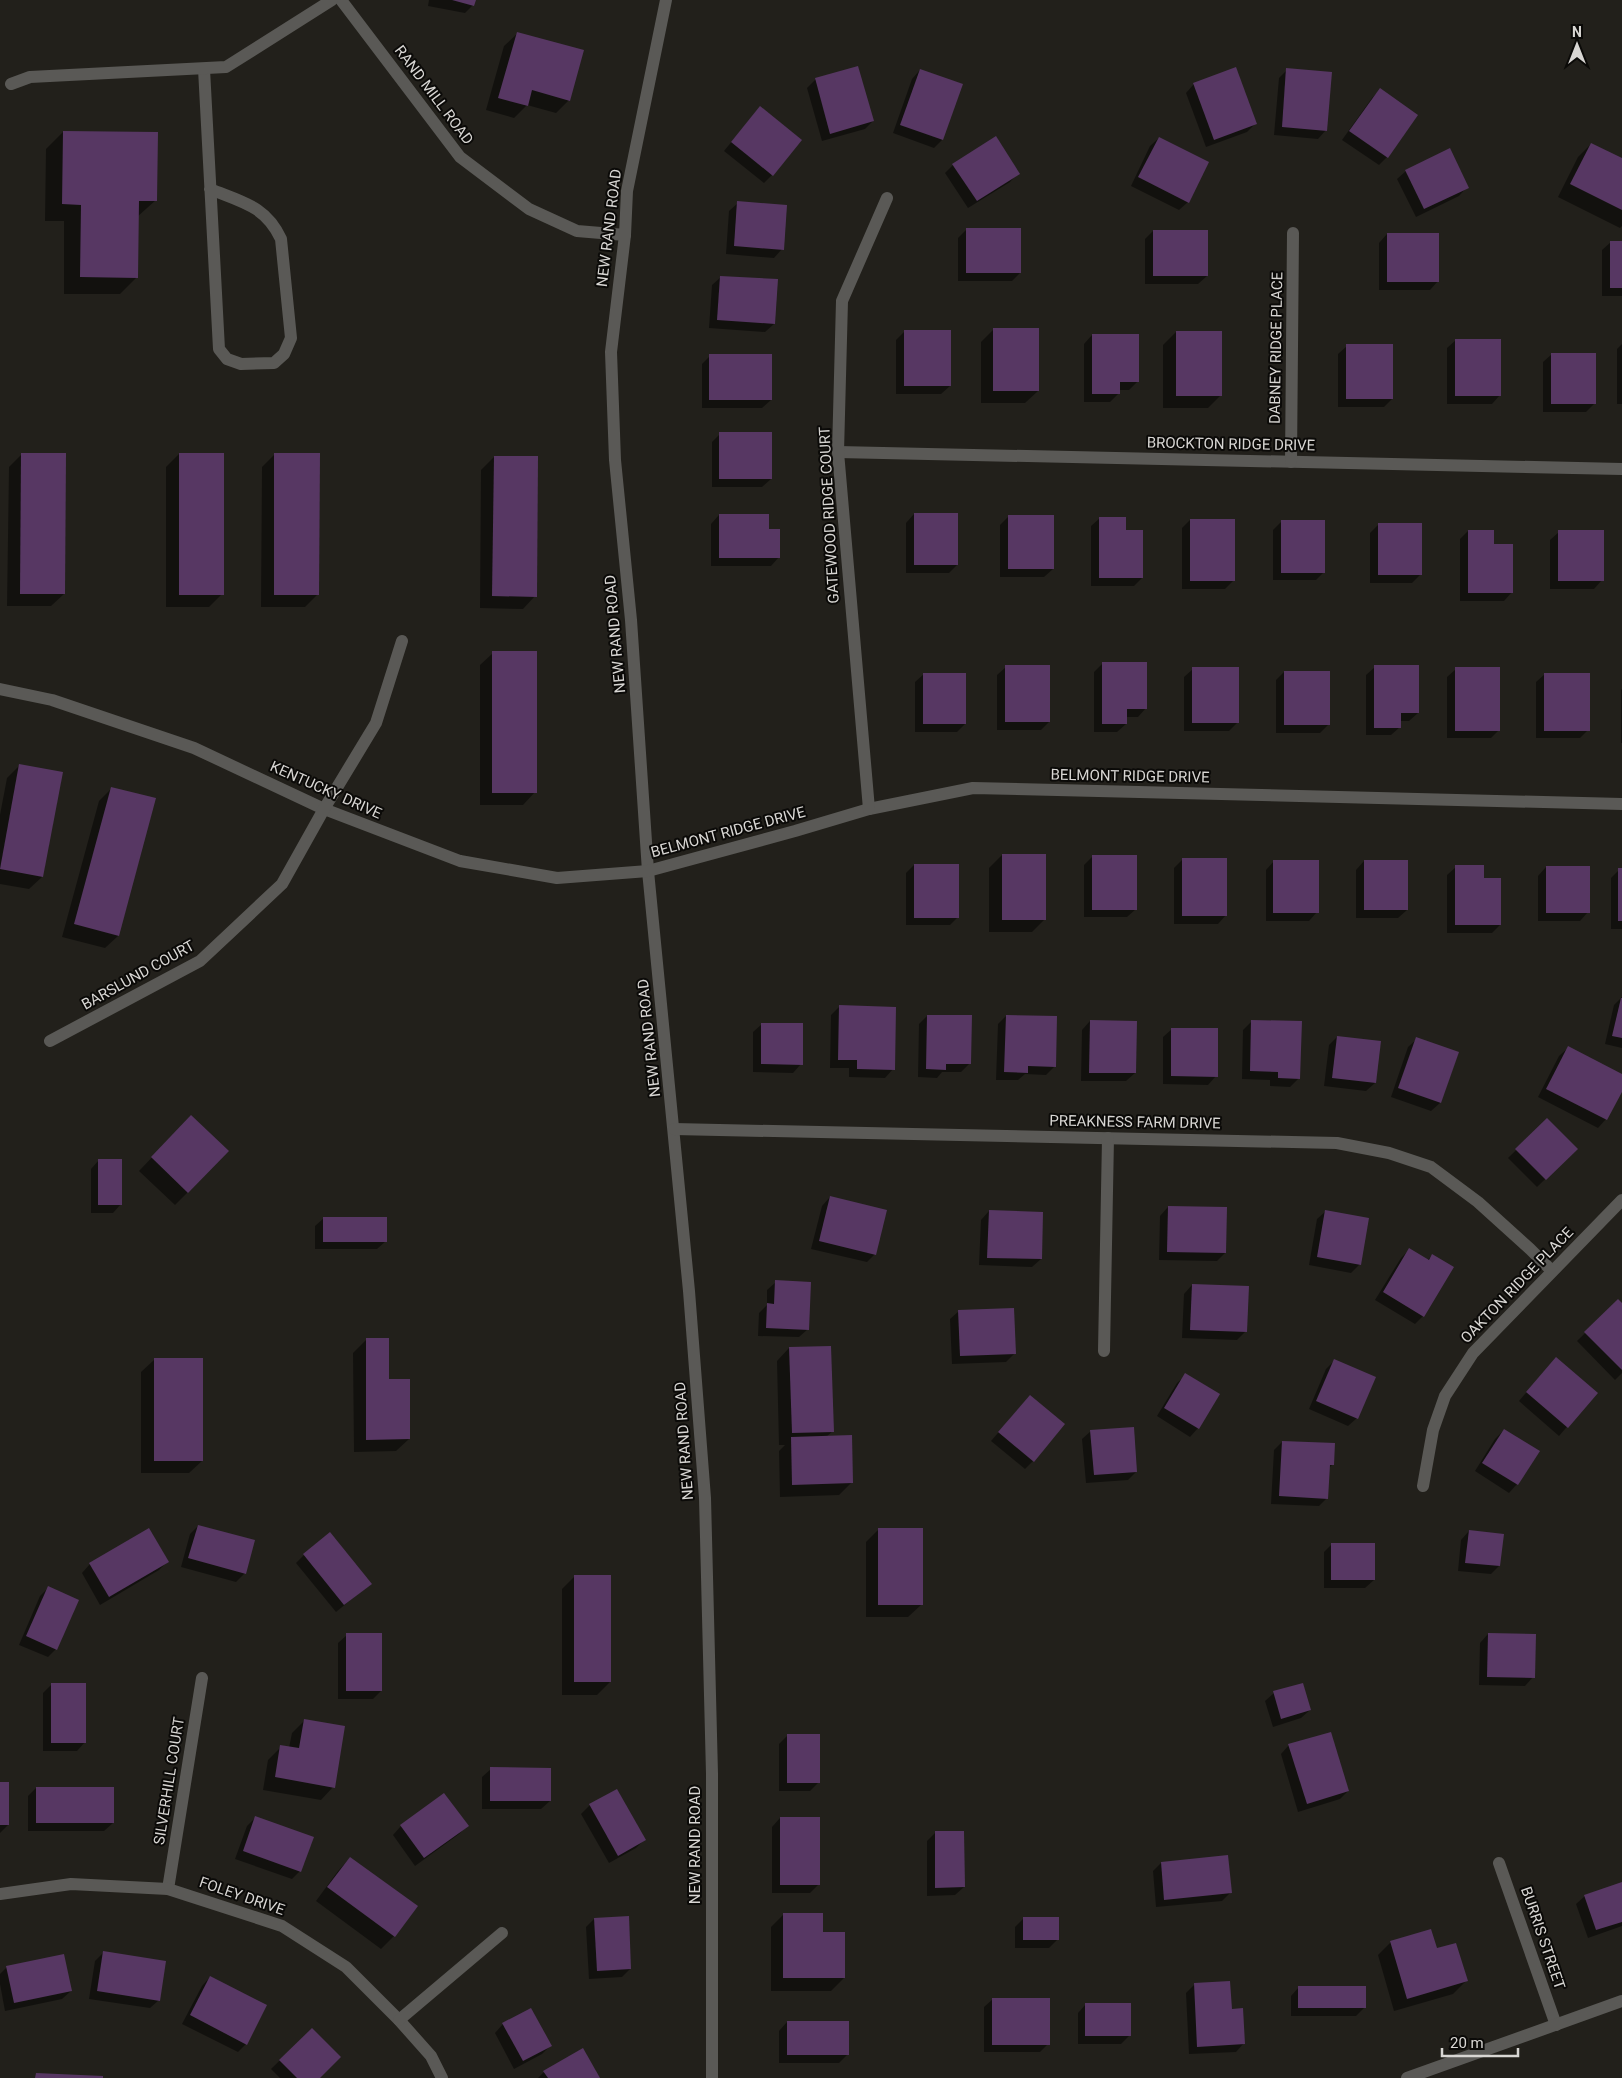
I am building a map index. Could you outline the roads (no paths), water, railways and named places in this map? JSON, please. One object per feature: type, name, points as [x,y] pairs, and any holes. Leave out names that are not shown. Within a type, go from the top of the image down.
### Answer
[{"type":"street","points":[[12,84],[30,77],[226,68],[332,0]]},
{"type":"street","name":"RAND MILL ROAD","points":[[340,0],[460,157],[529,209],[577,230],[625,235]]},
{"type":"street","name":"NEW RAND ROAD","points":[[666,0],[627,191],[625,235],[611,352],[615,460],[631,620],[648,871],[689,1291],[705,1498],[712,1774],[712,2078]]},
{"type":"street","points":[[204,69],[210,189],[219,349],[227,359],[241,364],[274,363],[284,354],[291,338],[281,239],[274,225],[255,207],[210,189]]},
{"type":"street","name":"GATEWOOD RIDGE COURT","points":[[868,808],[838,452],[842,301],[887,198]]},
{"type":"street","name":"DABNEY RIDGE PLACE","points":[[1290,462],[1293,234]]},
{"type":"street","name":"BROCKTON RIDGE DRIVE","points":[[838,452],[1622,469]]},
{"type":"street","name":"BARSLUND COURT","points":[[50,1042],[200,961],[282,884],[376,722],[402,641]]},
{"type":"street","name":"KENTUCKY DRIVE","points":[[0,689],[52,700],[194,748],[324,809],[460,861],[557,878],[648,871]]},
{"type":"street","name":"BELMONT RIDGE DRIVE","points":[[648,871],[795,831],[868,808],[973,788],[1622,804]]},
{"type":"street","name":"PREAKNESS FARM DRIVE","points":[[674,1129],[1337,1143],[1389,1153],[1431,1167],[1478,1202],[1530,1249],[1552,1272]]},
{"type":"street","points":[[1104,1351],[1108,1138]]},
{"type":"street","name":"OAKTON RIDGE PLACE","points":[[1423,1486],[1433,1430],[1444,1396],[1473,1353],[1622,1200]]},
{"type":"street","name":"SILVERHILL COURT","points":[[168,1889],[202,1678]]},
{"type":"street","name":"BURRIS STREET","points":[[1499,1863],[1556,2025]]},
{"type":"street","name":"FOLEY DRIVE","points":[[0,1894],[71,1884],[168,1889],[282,1926],[346,1967],[399,2020],[431,2056],[442,2078]]},
{"type":"street","points":[[399,2020],[502,1933]]},
{"type":"street","points":[[1407,2078],[1622,2001]]}]
